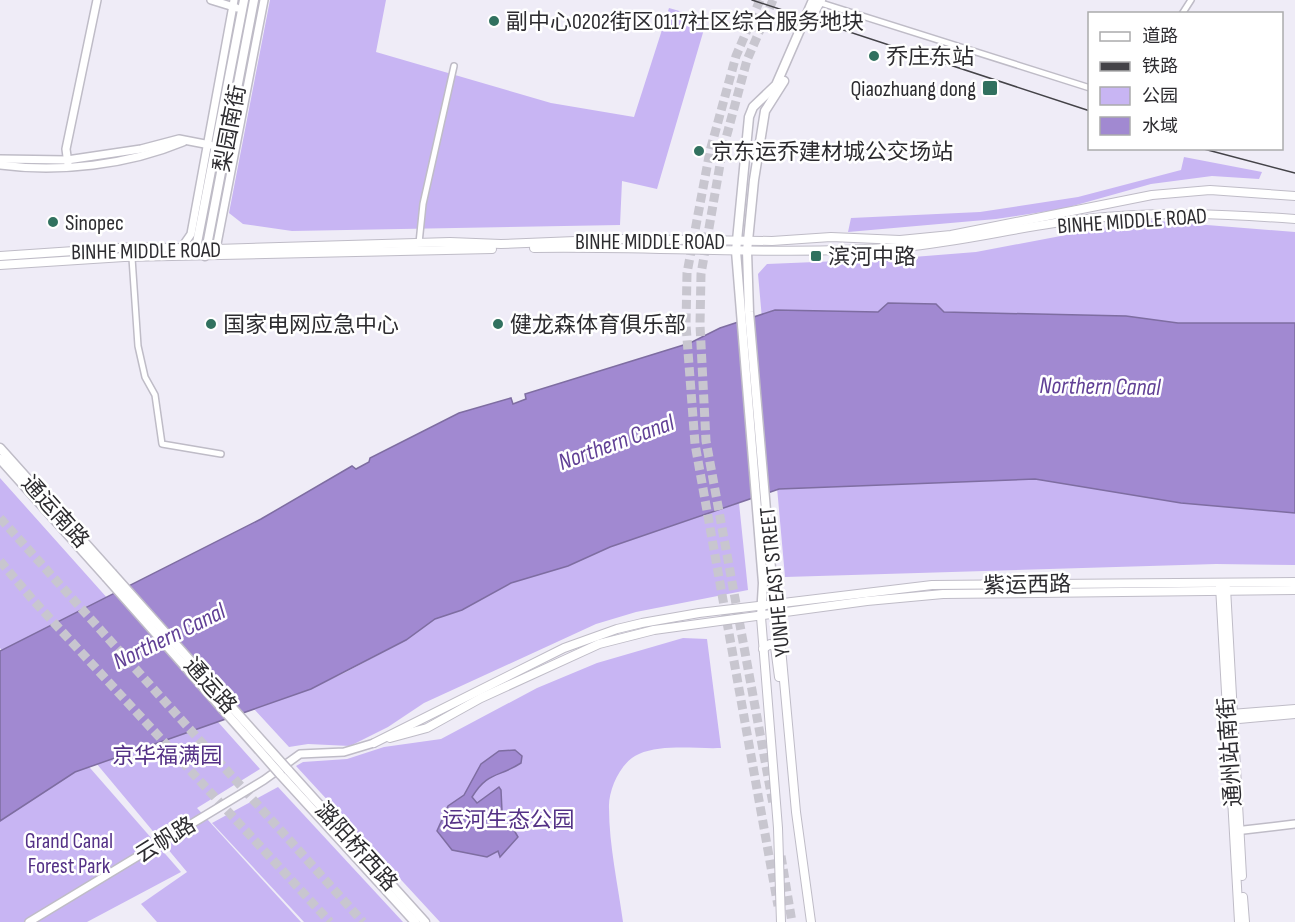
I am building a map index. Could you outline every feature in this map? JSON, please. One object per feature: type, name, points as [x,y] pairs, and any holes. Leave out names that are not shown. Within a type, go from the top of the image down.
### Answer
[{"type":"main road","name":"梨园南街","points":[[241,5],[254,0]]},
{"type":"main road","name":"YUNHE EAST STREET","points":[[811,922],[796,812],[778,615],[768,581],[745,313],[736,251],[749,117],[753,107],[776,85],[817,1]]},
{"type":"main road","name":"YUNHE EAST STREET","points":[[745,313],[747,251],[754,180],[765,111],[780,90],[817,1]]},
{"type":"main road","name":"梨园南街","points":[[200,252],[211,145],[241,5]]},
{"type":"main road","name":"梨园南街","points":[[200,252],[241,5]]},
{"type":"main road","name":"BINHE MIDDLE ROAD","points":[[0,256],[71,249],[182,247],[200,252],[216,249],[419,243],[501,244],[624,239],[749,240],[831,237],[900,240],[951,235],[1152,195],[1210,190],[1295,196]]},
{"type":"main road","name":"BINHE MIDDLE ROAD","points":[[0,265],[200,252],[584,247],[747,251],[901,247],[952,242],[1084,219],[1142,214],[1227,214],[1295,219]]},
{"type":"main road","name":"通运南路","points":[[0,448],[109,575]]},
{"type":"main road","name":"通运南路","points":[[0,459],[109,575]]},
{"type":"main road","name":"通运路","points":[[109,575],[284,772]]},
{"type":"main road","name":"YUNHE EAST STREET","points":[[768,581],[761,606],[761,617],[778,828],[781,922]]},
{"type":"main road","name":"紫运西路","points":[[374,742],[427,728],[481,698],[599,644],[654,630],[943,594],[1295,582]]},
{"type":"main road","name":"紫运西路","points":[[374,742],[481,688],[591,637],[642,623],[932,585],[1223,586],[1295,590]]},
{"type":"main road","name":"通州站南街","points":[[1223,586],[1245,922]]},
{"type":"main road","points":[[763,649],[770,644],[775,647],[778,673],[784,690]]},
{"type":"main road","points":[[1230,717],[1295,709]]},
{"type":"main road","points":[[1230,717],[1295,714]]},
{"type":"main road","name":"潞阳桥西路","points":[[284,772],[415,922]]},
{"type":"main road","name":"潞阳桥西路","points":[[284,772],[425,922]]},
{"type":"main road","name":"通州站南街","points":[[1238,831],[1239,922]]},
{"type":"street","points":[[68,163],[66,149],[97,0]]},
{"type":"street","points":[[211,0],[241,5]]},
{"type":"street","points":[[216,249],[264,0]]},
{"type":"street","points":[[817,1],[1088,88]]},
{"type":"street","points":[[419,243],[423,204],[454,66]]},
{"type":"street","points":[[0,159],[96,164],[146,154],[189,139],[211,145],[191,234],[182,247]]},
{"type":"street","points":[[0,165],[68,163]]},
{"type":"street","points":[[132,258],[138,346],[145,377],[155,395],[162,444],[221,454]]},
{"type":"street","name":"云帆路","points":[[29,922],[264,780],[300,754],[344,752],[374,742]]},
{"type":"street","points":[[1238,831],[1295,824]]},
{"type":"green space","points":[[270,0],[386,0],[376,52],[551,103],[634,117],[669,8],[707,19],[657,189],[622,181],[620,225],[292,231],[243,224],[229,213]]},
{"type":"green space","points":[[1184,157],[1262,172],[1259,179],[1212,176],[1151,184],[1062,209],[996,219],[848,232],[851,218],[980,212],[1078,197],[1181,170]]},
{"type":"green space","points":[[1145,220],[1295,232],[1295,565],[1216,564],[785,577],[758,274],[767,264],[888,259],[976,252]]},
{"type":"green space","name":"京华福满园","points":[[0,478],[260,769],[197,808],[301,922],[157,922],[141,904],[187,872],[0,648]]},
{"type":"green space","points":[[739,503],[748,590],[636,612],[596,624],[424,703],[388,727],[350,746],[308,744],[289,747],[254,709],[311,689],[346,672],[406,640],[435,619],[462,610],[511,583],[568,566],[610,547]]},
{"type":"green space","name":"运河生态公园","points":[[683,638],[707,639],[721,748],[668,748],[648,751],[633,758],[621,769],[613,785],[609,801],[609,822],[623,922],[440,922],[296,766],[303,762],[347,759],[384,747],[441,739],[537,688],[597,663]]},
{"type":"green space","name":"Grand Canal Forest Park","points":[[0,665],[181,872],[87,922],[0,922]]},
{"type":"green space","points":[[278,787],[403,922],[304,922],[212,823]]},
{"type":"water","name":"Northern Canal","points":[[888,303],[936,304],[944,312],[1126,316],[1178,323],[1295,323],[1295,513],[1181,503],[1035,479],[779,489],[610,547],[568,566],[511,583],[462,610],[435,619],[406,640],[311,689],[75,772],[0,821],[0,651],[261,519],[352,466],[356,469],[369,462],[370,458],[459,413],[511,398],[513,404],[526,399],[525,394],[690,343],[720,328],[775,310],[878,312]]},
{"type":"water","points":[[515,750],[522,756],[521,763],[488,779],[472,797],[477,803],[499,787],[502,811],[495,828],[502,829],[511,825],[518,837],[500,857],[498,851],[487,857],[452,850],[437,831],[448,806],[464,795],[481,764],[499,751]]},
{"type":"tunnel","points":[[760,0],[736,56],[710,151],[687,273],[686,325],[695,444],[778,906]]},
{"type":"tunnel","points":[[773,0],[747,60],[722,153],[701,274],[700,325],[706,441],[773,804]]},
{"type":"tunnel","points":[[0,518],[363,922]]},
{"type":"tunnel","points":[[0,561],[33,600],[330,922]]},
{"type":"tunnel","points":[[781,856],[792,922]]},
{"type":"railway","points":[[752,0],[1088,110]]},
{"type":"railway","points":[[1208,150],[1295,173]]},
{"type":"place","name":"副中心0202街区0117社区综合服务地块","points":[[494,21]]},
{"type":"place","name":"乔庄东站","points":[[874,56]]},
{"type":"place","name":"Qiaozhuang dong","points":[[990,88]]},
{"type":"place","name":"京东运乔建材城公交场站","points":[[699,151]]},
{"type":"place","name":"Sinopec","points":[[53,222]]},
{"type":"place","name":"滨河中路","points":[[816,256]]},
{"type":"place","name":"国家电网应急中心","points":[[211,324]]},
{"type":"place","name":"健龙森体育俱乐部","points":[[498,324]]}]
